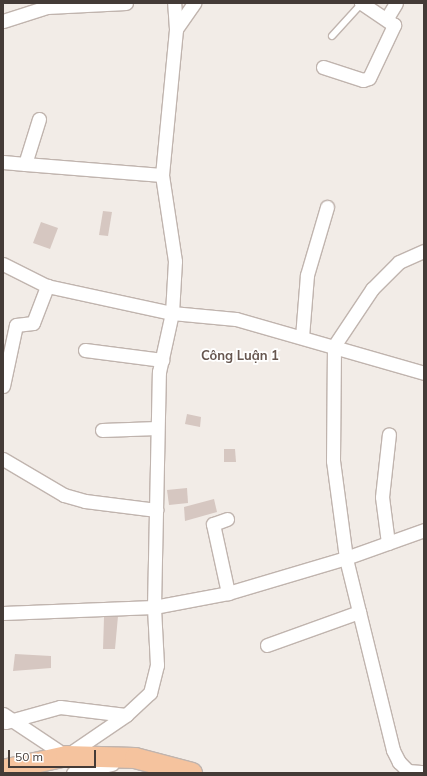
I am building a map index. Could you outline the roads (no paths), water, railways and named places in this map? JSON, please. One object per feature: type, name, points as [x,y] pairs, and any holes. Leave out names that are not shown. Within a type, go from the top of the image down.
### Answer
[{"type":"main road","points":[[3,770],[135,758],[192,773]]},
{"type":"street","points":[[3,21],[47,7],[126,3]]},
{"type":"street","points":[[5,719],[70,765],[150,693],[157,665],[154,607],[157,428],[162,360],[172,313],[175,261],[162,175],[176,30],[174,3]]},
{"type":"street","points":[[176,30],[194,3]]},
{"type":"street","points":[[323,67],[363,80],[369,78],[393,28],[392,23],[387,18],[362,3]]},
{"type":"street","points":[[387,18],[396,3]]},
{"type":"street","points":[[25,164],[39,119]]},
{"type":"street","points":[[3,162],[162,175]]},
{"type":"street","points":[[302,337],[307,275],[327,207]]},
{"type":"street","points":[[424,251],[399,262],[372,289],[334,346],[333,461],[346,558],[393,750],[399,762],[409,772],[424,772]]},
{"type":"street","points":[[3,264],[47,286],[172,313],[236,319],[424,373]]},
{"type":"street","points":[[3,386],[8,337],[16,325],[33,323],[47,286]]},
{"type":"street","points":[[85,350],[162,360]]},
{"type":"street","points":[[102,430],[157,428]]},
{"type":"street","points":[[388,543],[382,497],[389,434]]},
{"type":"street","points":[[3,459],[64,495],[85,501],[156,510]]},
{"type":"street","points":[[227,519],[213,524],[228,593]]},
{"type":"street","points":[[3,613],[154,607],[228,593],[346,558],[424,530]]},
{"type":"street","points":[[267,645],[359,612]]},
{"type":"street","points":[[5,719],[60,707],[126,714]]},
{"type":"lane","points":[[332,36],[362,3]]},
{"type":"district","name":"Công Luận 1","points":[[240,355]]}]
